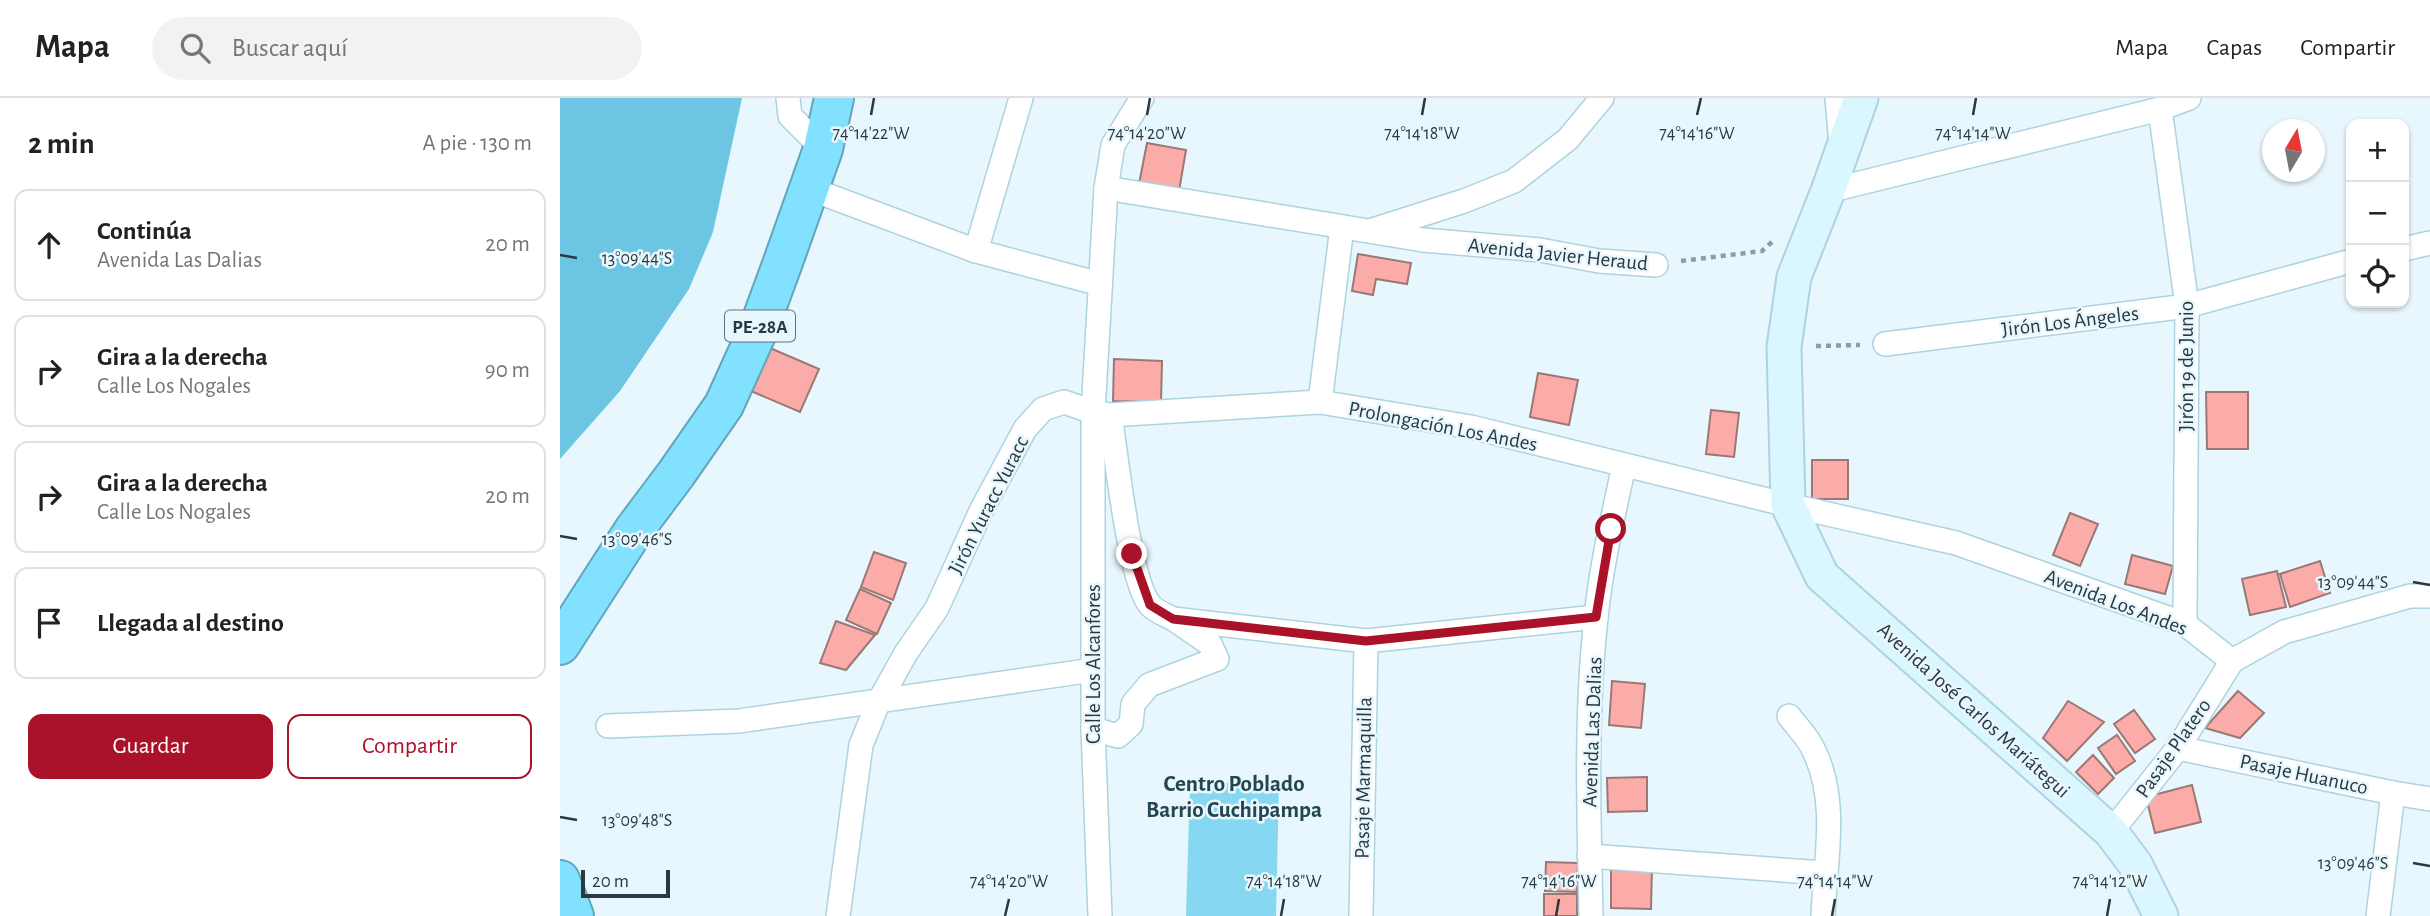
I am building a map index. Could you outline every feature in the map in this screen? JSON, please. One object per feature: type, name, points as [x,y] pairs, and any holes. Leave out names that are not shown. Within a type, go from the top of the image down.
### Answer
[{"type":"highway","name":"PE-28A","points":[[560,645],[634,530],[724,405],[758,330],[823,149],[834,98]]},
{"type":"highway","points":[[560,880],[574,916]]},
{"type":"street","points":[[789,98],[790,116],[823,149]]},
{"type":"street","points":[[976,251],[1021,98]]},
{"type":"street","points":[[1093,729],[1118,736],[1131,724],[1133,704],[1149,685],[1217,659],[1210,644],[1150,605],[1132,554],[1101,413],[1100,284],[1106,188],[1113,145],[1142,98]]},
{"type":"street","points":[[1370,231],[1464,201],[1514,181],[1568,139],[1602,98]]},
{"type":"street","points":[[1837,98],[1842,153]]},
{"type":"street","points":[[1788,505],[1784,347],[1794,277],[1828,191],[1860,98]]},
{"type":"street","points":[[1828,191],[2160,109],[2189,98]]},
{"type":"street","name":"Jirón 19 de Junio","points":[[2160,109],[2187,306],[2185,624]]},
{"type":"street","points":[[808,188],[976,251],[1100,284]]},
{"type":"street","name":"Avenida Javier Heraud","points":[[1106,188],[1423,240],[1540,250],[1599,261],[1656,265]]},
{"type":"street","points":[[1320,402],[1342,227]]},
{"type":"street","points":[[2409,248],[2430,243]]},
{"type":"street","name":"Jirón Los Ángeles","points":[[1885,344],[2187,306],[2346,262]]},
{"type":"street","name":"Jirón Yuracc Yuracc","points":[[838,916],[861,745],[878,703],[906,653],[937,608],[981,511],[1026,429],[1043,410],[1064,402],[1101,413]]},
{"type":"street","name":"Prolongación Los Andes","points":[[1101,413],[1320,402],[1471,427],[1788,505]]},
{"type":"street","name":"Calle Los Alcanfores","points":[[1100,916],[1093,670],[1101,413]]},
{"type":"street","name":"Avenida Las Dalias","points":[[1591,916],[1588,754],[1596,617],[1624,466]]},
{"type":"street","name":"Avenida Los Andes","points":[[1788,505],[1956,542],[2185,624],[2232,661]]},
{"type":"street","name":"Avenida José Carlos Mariátegui","points":[[1788,505],[1822,576],[2111,832],[2135,864],[2161,916]]},
{"type":"street","points":[[2232,661],[2284,632],[2410,596],[2430,596]]},
{"type":"street","points":[[1173,619],[1366,641],[1596,617]]},
{"type":"street","name":"Pasaje Marmaquilla","points":[[1361,916],[1366,641]]},
{"type":"street","name":"Pasaje Platero","points":[[2111,832],[2178,748],[2232,661]]},
{"type":"street","points":[[608,726],[739,721],[1093,670]]},
{"type":"street","points":[[1789,716],[1814,750],[1825,787],[1829,835],[1823,916]]},
{"type":"street","name":"Pasaje Huanuco","points":[[2178,748],[2430,799]]},
{"type":"street","points":[[2378,916],[2393,793]]},
{"type":"street","points":[[1590,856],[1825,873]]},
{"type":"path","name":"Avenida Javier Heraud","points":[[1656,265],[1762,251],[1781,234]]},
{"type":"path","points":[[1784,347],[1885,344]]},
{"type":"shaded area","points":[[560,98],[742,98],[713,232],[689,289],[620,391],[560,459]]},
{"type":"shaded area","points":[[1190,782],[1279,784],[1276,916],[1186,916]]},
{"type":"building","points":[[1147,143],[1186,150],[1179,191],[1139,184]]},
{"type":"building","points":[[1358,254],[1411,263],[1407,284],[1376,279],[1373,295],[1352,291]]},
{"type":"building","points":[[770,348],[819,369],[800,412],[751,391]]},
{"type":"building","points":[[1114,359],[1162,361],[1161,402],[1113,401]]},
{"type":"building","points":[[1538,373],[1578,380],[1569,425],[1530,417]]},
{"type":"building","points":[[2206,392],[2248,392],[2248,449],[2207,449]]},
{"type":"building","points":[[1711,410],[1739,413],[1734,457],[1706,454]]},
{"type":"building","points":[[1812,460],[1848,460],[1848,499],[1812,499]]},
{"type":"building","points":[[2070,513],[2098,524],[2080,566],[2053,555]]},
{"type":"building","points":[[874,552],[906,563],[893,600],[861,587]]},
{"type":"building","points":[[2132,555],[2173,566],[2165,594],[2125,584]]},
{"type":"building","points":[[2320,561],[2330,593],[2290,607],[2280,574]]},
{"type":"building","points":[[2277,571],[2286,607],[2250,615],[2242,579]]},
{"type":"building","points":[[860,589],[891,603],[877,634],[846,620]]},
{"type":"building","points":[[836,621],[875,635],[846,670],[820,663]]},
{"type":"building","points":[[1612,681],[1645,684],[1641,728],[1609,725]]},
{"type":"building","points":[[2238,691],[2264,713],[2240,738],[2205,728]]},
{"type":"building","points":[[2068,701],[2104,722],[2067,761],[2043,738]]},
{"type":"building","points":[[2134,710],[2155,739],[2135,753],[2114,724]]},
{"type":"building","points":[[2117,735],[2135,761],[2116,774],[2098,748]]},
{"type":"building","points":[[2093,755],[2114,778],[2098,794],[2076,772]]},
{"type":"building","points":[[1647,777],[1647,811],[1608,812],[1607,778]]},
{"type":"building","points":[[2192,785],[2201,822],[2155,833],[2146,797]]},
{"type":"building","points":[[1546,862],[1578,863],[1577,892],[1545,891]]},
{"type":"building","points":[[1611,866],[1652,866],[1651,909],[1611,908]]},
{"type":"building","points":[[1544,894],[1577,894],[1577,916],[1544,916]]},
{"type":"district","name":"Centro Poblado Barrio Cuchipampa","points":[[1234,796]]},
{"type":"route","points":[[1132,554],[1150,605],[1173,619],[1366,641],[1596,617],[1611,529]]}]
